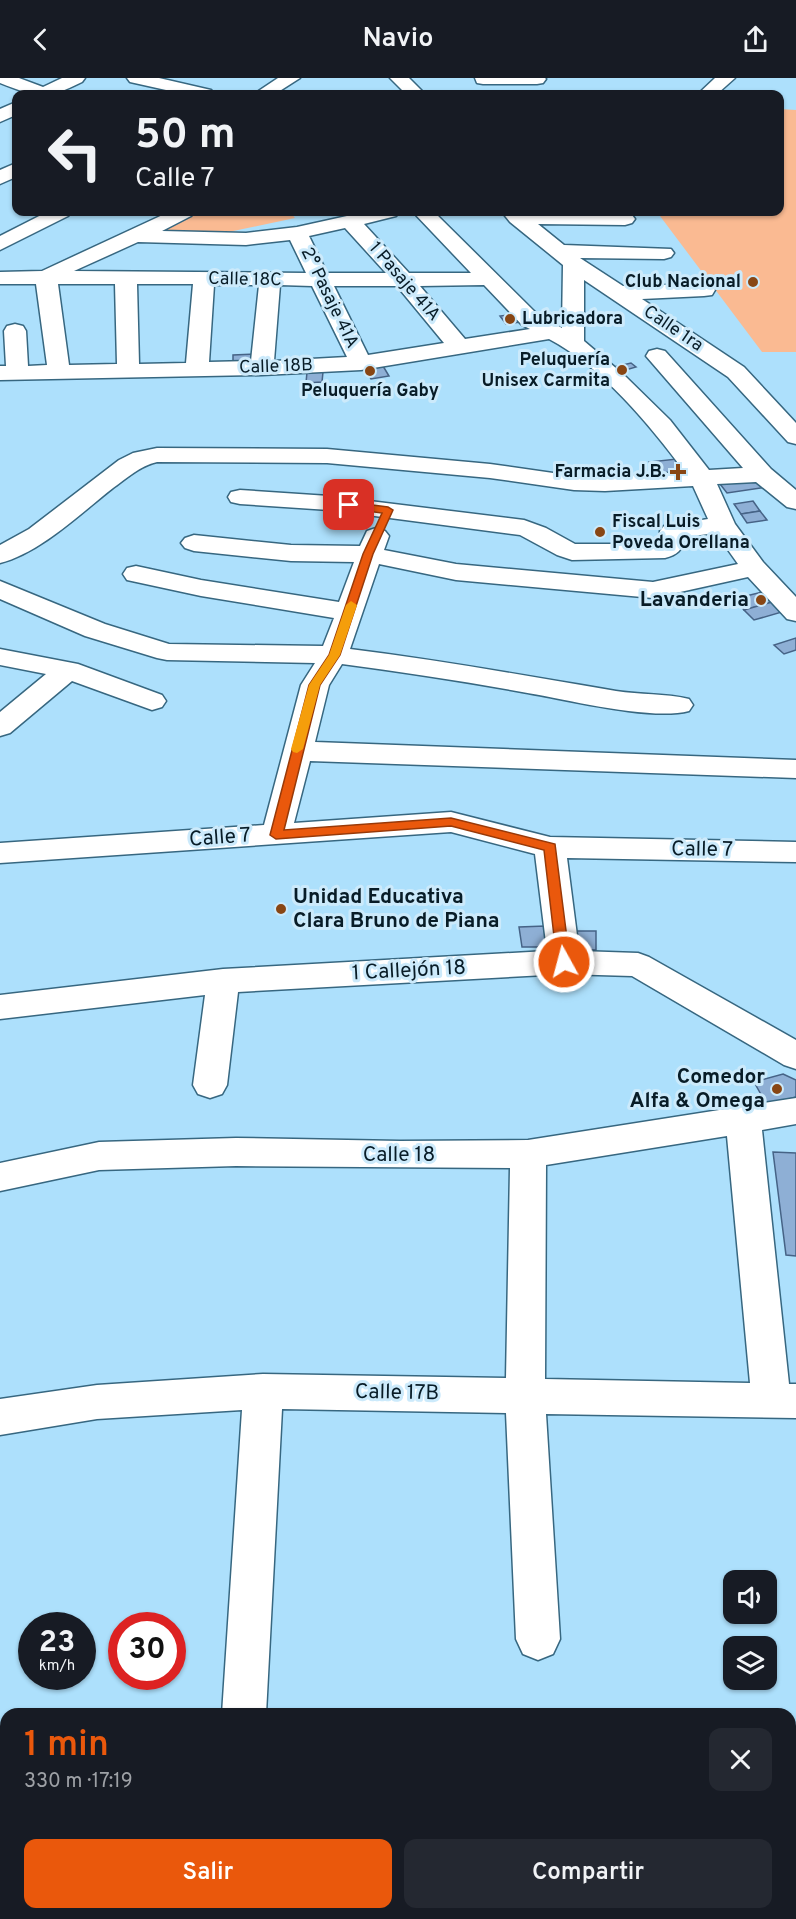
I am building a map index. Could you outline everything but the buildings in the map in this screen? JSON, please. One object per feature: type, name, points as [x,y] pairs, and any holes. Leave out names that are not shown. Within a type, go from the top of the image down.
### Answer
[{"type":"street","points":[[2,78],[34,90]]},
{"type":"street","points":[[52,90],[76,78]]},
{"type":"street","points":[[136,78],[186,90]]},
{"type":"street","points":[[270,90],[291,78],[304,90]]},
{"type":"street","points":[[399,78],[412,90]]},
{"type":"street","points":[[483,78],[537,84]]},
{"type":"street","points":[[483,78],[502,90]]},
{"type":"street","points":[[712,90],[726,78]]},
{"type":"street","points":[[0,244],[53,216]]},
{"type":"street","points":[[59,374],[46,276],[176,216]]},
{"type":"street","name":"2° Pasaje 41A","points":[[304,216],[322,280],[361,363]]},
{"type":"street","points":[[135,236],[246,238],[307,230],[368,216]]},
{"type":"street","points":[[427,216],[530,320],[573,343],[616,380],[662,425],[702,478],[723,524],[754,568],[796,613]]},
{"type":"street","name":"Calle 1ra","points":[[515,216],[568,257],[736,372],[796,437]]},
{"type":"street","points":[[542,216],[625,219]]},
{"type":"street","name":"1 Pasaje 41A","points":[[349,220],[458,345]]},
{"type":"street","points":[[573,343],[568,257],[664,253]]},
{"type":"street","name":"Calle 18C","points":[[0,278],[46,276],[270,281],[490,279]]},
{"type":"street","points":[[126,278],[128,371]]},
{"type":"street","points":[[197,369],[204,279]]},
{"type":"street","points":[[262,369],[270,281]]},
{"type":"street","points":[[620,293],[704,290]]},
{"type":"street","points":[[8,369],[15,331]]},
{"type":"street","name":"Calle 18B","points":[[8,369],[59,374],[262,369],[361,363],[458,345],[550,332]]},
{"type":"street","points":[[657,356],[762,474],[796,502]]},
{"type":"street","points":[[0,555],[38,534],[128,465],[142,458],[157,455],[327,456],[490,471],[574,483],[762,474]]},
{"type":"street","points":[[240,497],[329,503],[524,528],[547,537],[561,549],[573,552],[665,550],[671,545],[673,531],[723,524]]},
{"type":"street","points":[[276,835],[315,685],[334,655],[368,554],[388,510]]},
{"type":"street","points":[[194,543],[291,553],[368,554],[456,573],[653,590],[754,568]]},
{"type":"street","points":[[136,574],[201,588],[349,612]]},
{"type":"street","points":[[0,589],[95,630],[167,652],[334,655],[448,670],[628,702],[679,705]]},
{"type":"street","points":[[0,657],[68,670],[152,701]]},
{"type":"street","points":[[0,727],[68,670]]},
{"type":"street","points":[[297,751],[796,769]]},
{"type":"street","name":"Calle 7","points":[[0,853],[451,822],[550,847],[796,852]]},
{"type":"street","points":[[550,847],[564,962]]},
{"type":"street","name":"1 Callejón 18","points":[[0,1007],[223,981],[564,962],[638,965],[796,1056]]},
{"type":"street","points":[[210,1085],[223,981]]},
{"type":"street","name":"Calle 18","points":[[0,1177],[99,1156],[236,1152],[400,1155],[528,1154],[796,1111]]},
{"type":"street","points":[[743,1119],[783,1400]]},
{"type":"street","points":[[528,1154],[525,1396],[538,1640]]},
{"type":"street","points":[[244,1708],[263,1391]]},
{"type":"street","name":"Calle 17B","points":[[0,1417],[97,1402],[263,1391],[783,1400]]},
{"type":"shaded area","name":"Club Nacional","points":[[784,109],[796,110],[796,352],[762,352],[660,216],[784,216]]},
{"type":"shaded area","points":[[184,216],[293,216],[295,218],[219,234],[155,231]]},
{"type":"slow traffic","points":[[297,749],[315,685],[334,655],[351,605]]},
{"type":"place","name":"Club Nacional","points":[[753,282]]},
{"type":"place","name":"Lubricadora","points":[[510,319]]},
{"type":"place","name":"Peluquería Unisex Carmita","points":[[622,370]]},
{"type":"place","name":"Peluquería Gaby","points":[[370,371]]},
{"type":"place","name":"Farmacia J.B.","points":[[678,472]]},
{"type":"place","name":"Fiscal Luis Poveda Orellana","points":[[600,532]]},
{"type":"place","name":"Lavanderia","points":[[761,600]]},
{"type":"place","name":"Unidad Educativa Clara Bruno de Piana","points":[[281,909]]},
{"type":"place","name":"Comedor Alfa & Omega","points":[[777,1089]]},
{"type":"route","points":[[349,505],[388,510],[368,554],[334,655],[315,685],[276,835],[451,822],[550,847],[564,962]]}]
